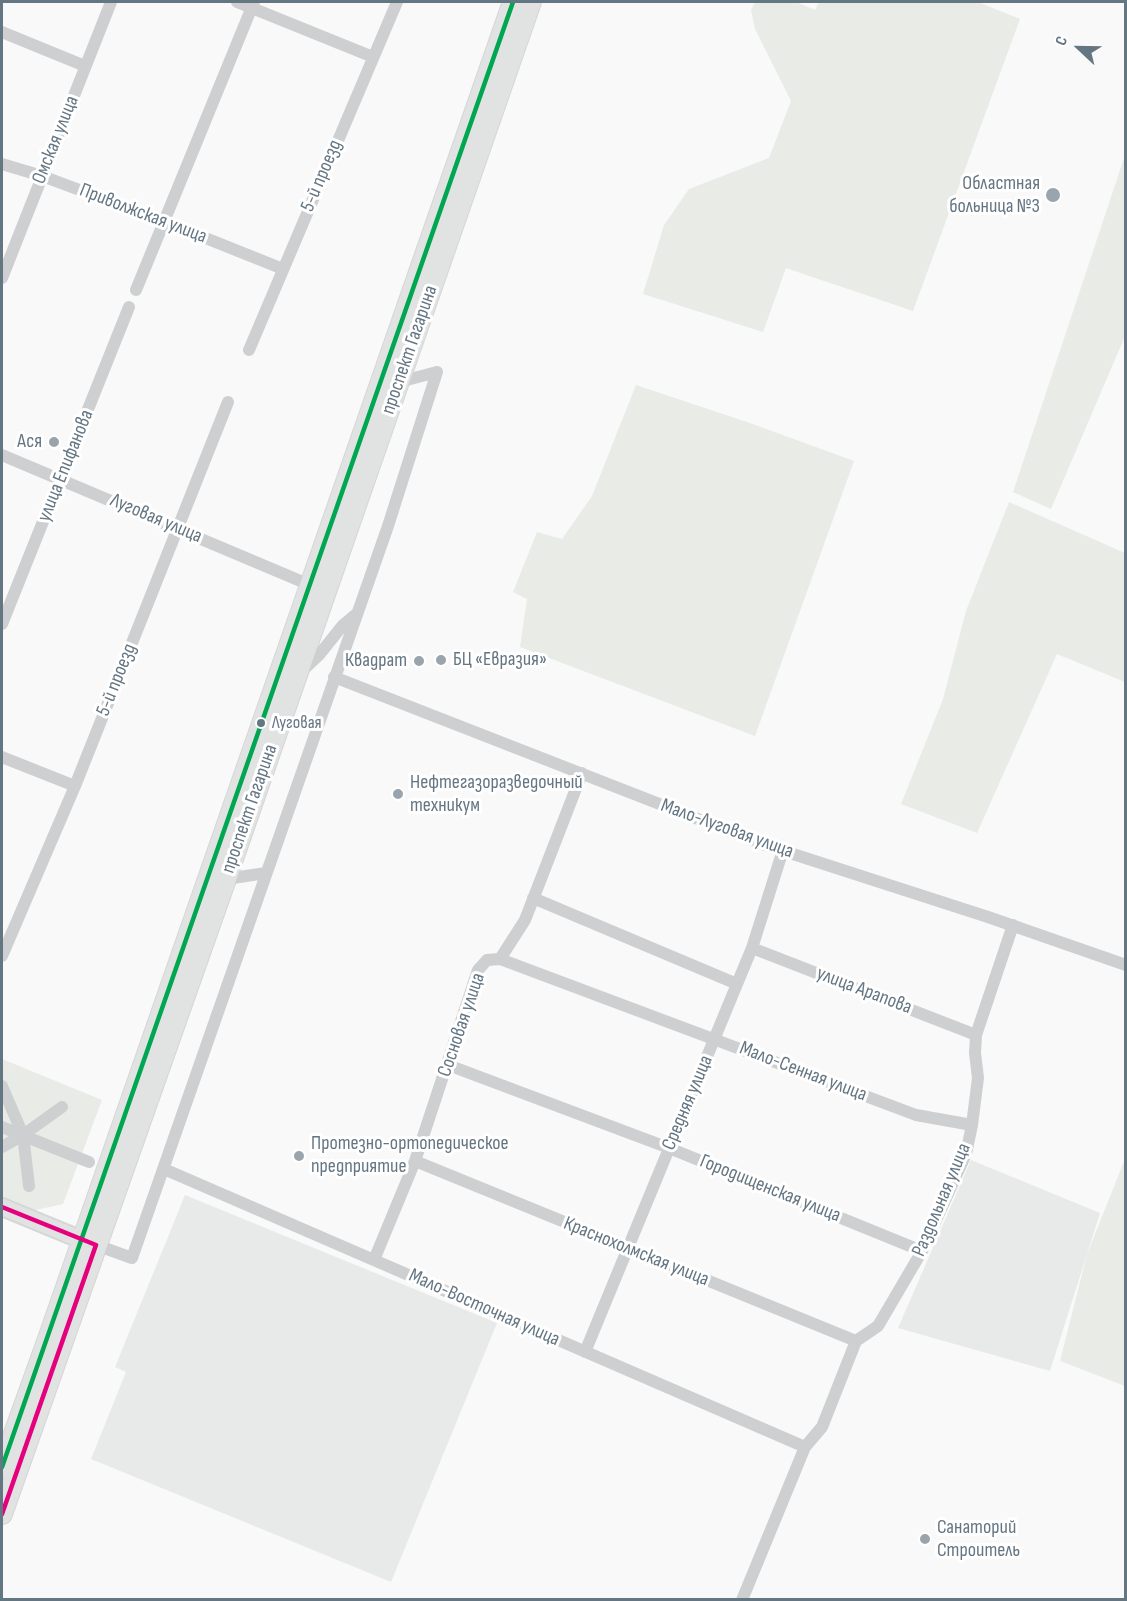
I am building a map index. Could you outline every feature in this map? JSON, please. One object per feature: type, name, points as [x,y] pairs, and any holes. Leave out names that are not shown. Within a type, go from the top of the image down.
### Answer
[{"type":"main road","name":"проспект Гагарина","points":[[2,1514],[89,1243],[310,585],[513,2]]},
{"type":"main road","name":"проспект Гагарина","points":[[2,1467],[89,1243],[225,879],[531,2]]},
{"type":"main road","points":[[2,1207],[89,1243]]},
{"type":"street","name":"Омская улица","points":[[2,278],[111,2]]},
{"type":"street","points":[[237,2],[253,4],[373,57]]},
{"type":"street","name":"5-й проезд","points":[[249,350],[397,2]]},
{"type":"street","points":[[136,290],[253,4]]},
{"type":"street","points":[[2,32],[86,66]]},
{"type":"street","name":"Приволжская улица","points":[[2,164],[42,176],[163,221],[283,269]]},
{"type":"street","name":"улица Епифанова","points":[[2,624],[129,307]]},
{"type":"street","points":[[89,1243],[132,1258],[395,505],[437,372],[399,382]]},
{"type":"street","name":"5-й проезд","points":[[2,956],[75,786],[228,402]]},
{"type":"street","name":"Луговая улица","points":[[2,455],[310,585]]},
{"type":"street","points":[[296,676],[356,615]]},
{"type":"street","name":"Мало-Луговая улица","points":[[334,677],[783,850],[1013,925],[1125,965]]},
{"type":"street","points":[[2,757],[75,786]]},
{"type":"street","name":"Сосновая улица","points":[[374,1260],[416,1161],[478,970],[487,960],[500,959],[525,920],[582,773]]},
{"type":"street","name":"Средняя улица","points":[[585,1352],[752,948],[783,850]]},
{"type":"street","points":[[225,879],[266,873]]},
{"type":"street","points":[[533,898],[737,984]]},
{"type":"street","name":"Раздольная улица","points":[[856,1341],[878,1326],[922,1251],[966,1154],[978,1075],[975,1053],[976,1035],[1013,925]]},
{"type":"street","name":"улица Арапова","points":[[752,948],[976,1035]]},
{"type":"street","name":"Мало-Сенная улица","points":[[500,959],[916,1115],[972,1125]]},
{"type":"street","name":"Городищенская улица","points":[[448,1065],[669,1148],[922,1251]]},
{"type":"street","points":[[2,1086],[24,1135],[29,1186]]},
{"type":"street","points":[[2,1147],[24,1135],[62,1107]]},
{"type":"street","points":[[2,1127],[89,1162]]},
{"type":"street","name":"Краснохолмская улица","points":[[416,1161],[856,1341]]},
{"type":"street","name":"Мало-Восточная улица","points":[[164,1169],[805,1447]]},
{"type":"street","points":[[742,1599],[805,1447],[822,1427],[856,1341]]},
{"type":"shaded area","points":[[755,2],[796,2],[815,10],[819,2],[978,2],[1020,19],[913,311],[786,268],[763,332],[643,294],[664,225],[689,189],[769,158],[791,101],[755,29],[751,10]]},
{"type":"shaded area","points":[[1125,155],[1125,336],[1051,509],[1013,492]]},
{"type":"shaded area","points":[[636,385],[854,461],[755,736],[520,647],[527,599],[513,592],[537,532],[562,539],[592,496]]},
{"type":"shaded area","points":[[1009,502],[1125,553],[1125,682],[1057,654],[977,833],[901,804],[943,699],[966,611]]},
{"type":"shaded area","points":[[2,1059],[102,1100],[63,1204],[31,1211],[2,1199]]},
{"type":"shaded area","points":[[1125,1159],[1125,1386],[1060,1361],[1087,1254]]},
{"type":"shaded area","points":[[971,1160],[1100,1213],[1050,1371],[898,1328]]},
{"type":"shaded area","points":[[185,1195],[497,1323],[391,1582],[91,1459],[126,1372],[115,1367]]},
{"type":"transit line","points":[[2,1467],[513,2]]},
{"type":"transit line","points":[[2,1207],[96,1245],[2,1514]]},
{"type":"place","name":"Областная больница №3","points":[[1053,195]]},
{"type":"place","name":"Ася","points":[[54,442]]},
{"type":"place","name":"БЦ «Евразия»","points":[[441,660]]},
{"type":"place","name":"Квадрат","points":[[419,661]]},
{"type":"place","name":"Луговая","points":[[261,723]]},
{"type":"place","name":"Нефтегазоразведочный техникум","points":[[398,794]]},
{"type":"place","name":"Протезно-ортопедическое предприятие","points":[[299,1156]]},
{"type":"place","name":"Санаторий Строитель","points":[[925,1539]]}]
